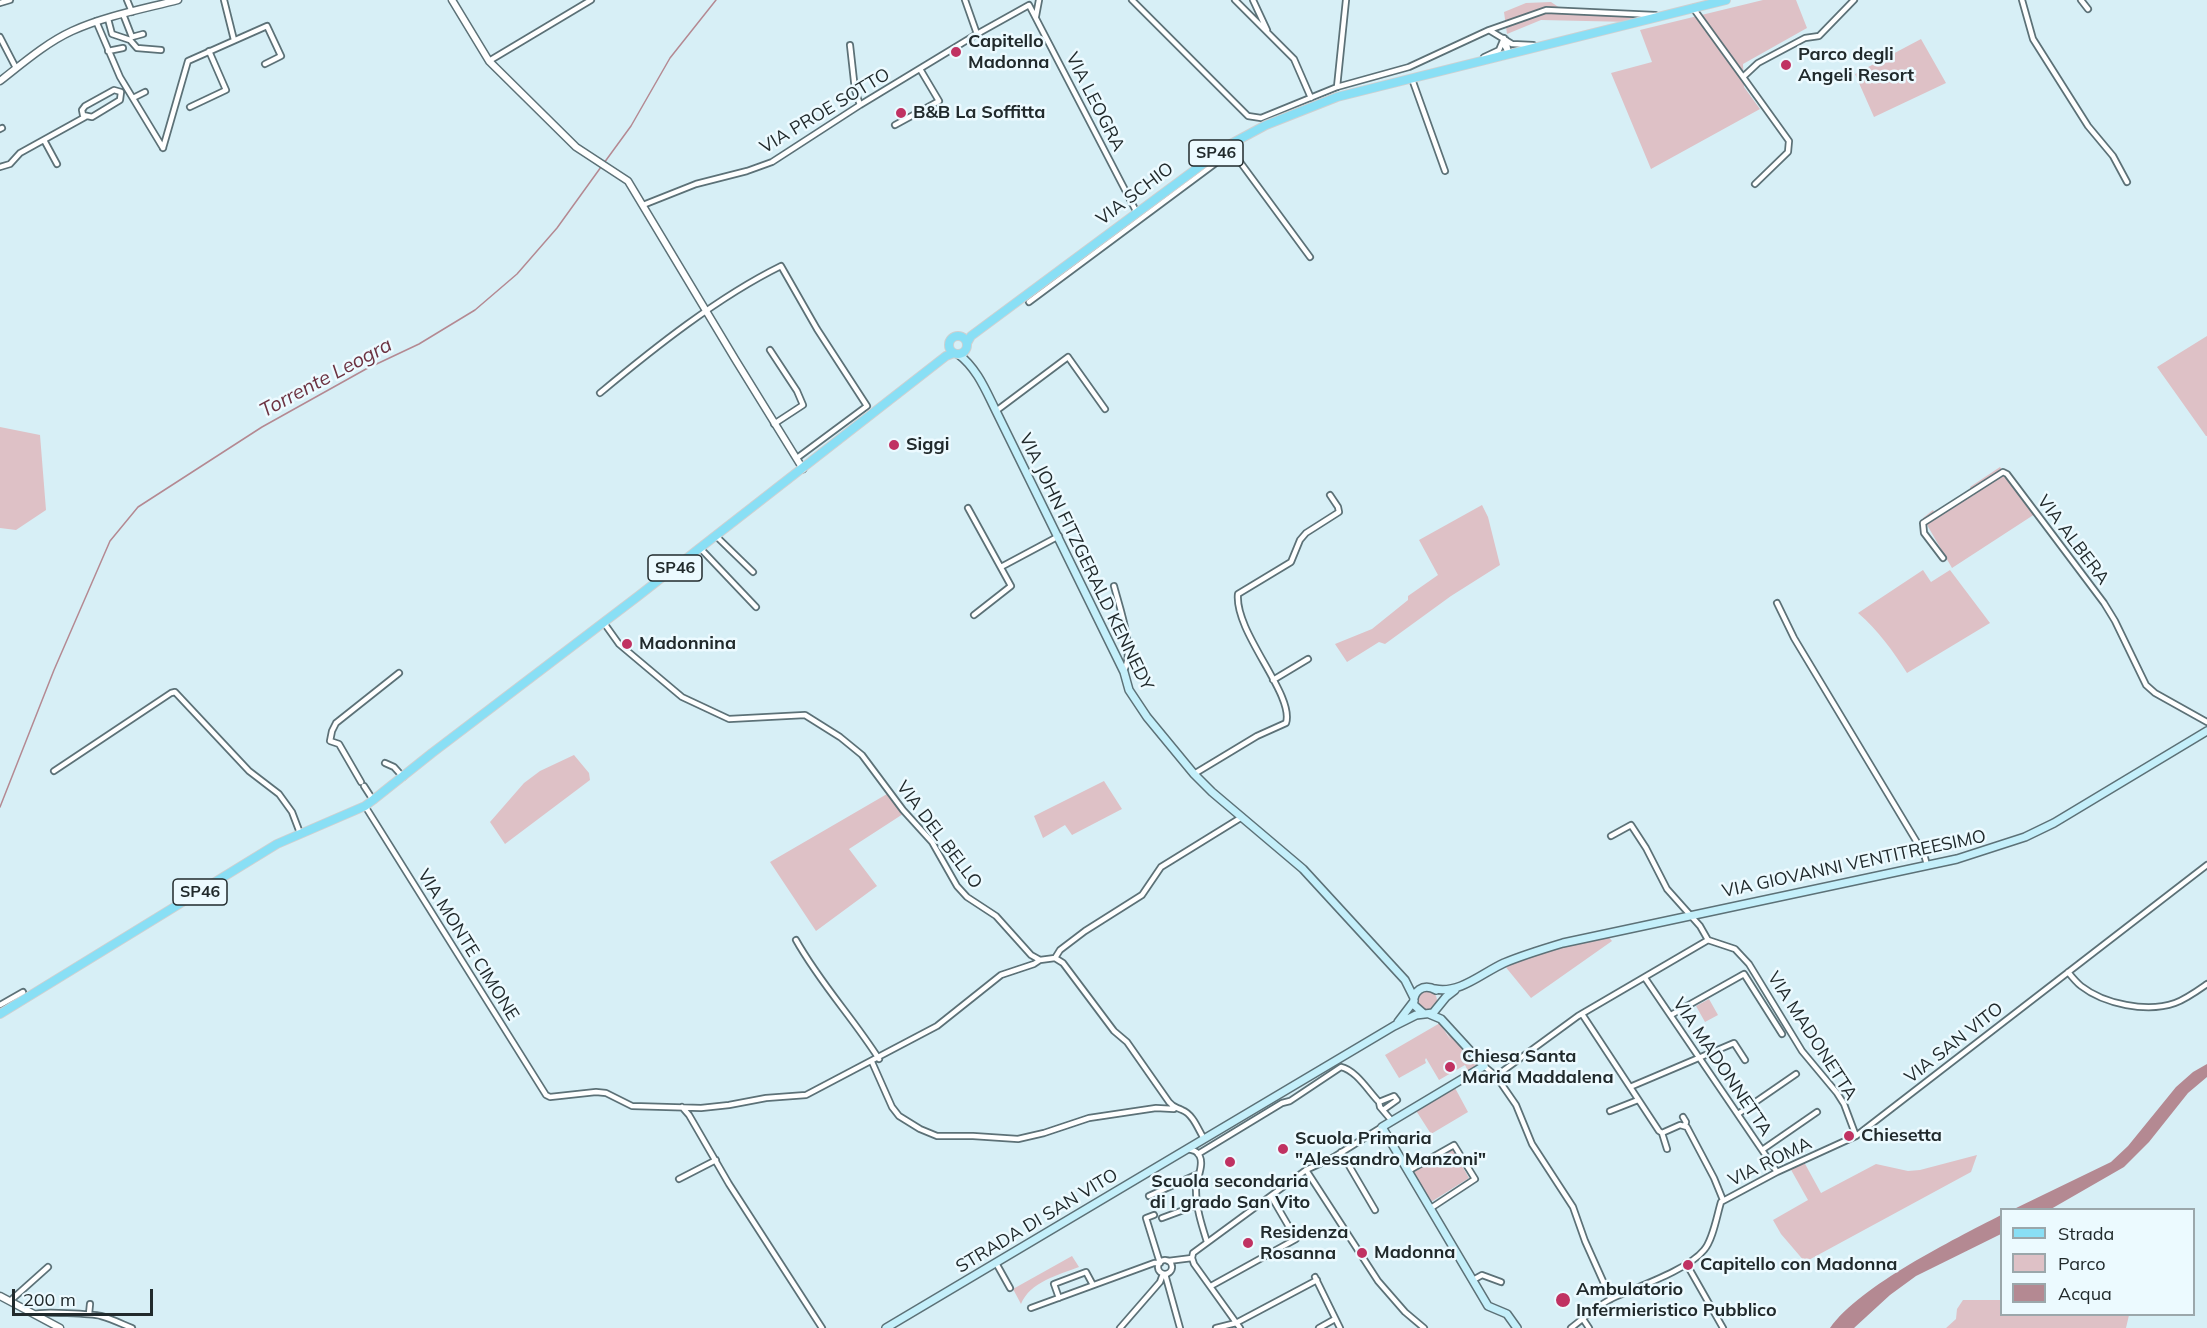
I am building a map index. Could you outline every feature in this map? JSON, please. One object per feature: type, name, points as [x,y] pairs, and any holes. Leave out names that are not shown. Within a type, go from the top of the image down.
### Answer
[{"type":"main road","name":"VIA SCHIO","points":[[959,347],[1136,211],[1266,124],[1337,97],[1726,0]]},
{"type":"main road","name":"VIA JOHN FITZGERALD KENNEDY","points":[[959,347],[977,374],[996,411],[1124,672],[1129,690],[1147,717],[1194,774],[1303,869],[1405,980],[1414,999]]},
{"type":"main road","name":"SP46","points":[[0,1014],[277,844],[374,800],[959,347]]},
{"type":"main road","name":"VIA GIOVANNI VENTITREESIMO","points":[[1460,987],[1503,963],[1589,936],[1974,855],[2025,837],[2112,789],[2207,731]]},
{"type":"main road","name":"VIA JOHN FITZGERALD KENNEDY","points":[[1405,980],[1422,988]]},
{"type":"main road","points":[[1394,1026],[1404,1017],[1417,992],[1422,988],[1448,990],[1460,987]]},
{"type":"main road","points":[[1394,1026],[1433,1013],[1460,987]]},
{"type":"main road","points":[[1435,989],[1440,996],[1440,1004],[1448,1026]]},
{"type":"main road","points":[[1414,999],[1416,1009],[1438,1017],[1484,1066],[1383,1127],[1488,1306],[1508,1314],[1517,1328]]},
{"type":"main road","name":"STRADA DI SAN VITO","points":[[886,1328],[1394,1026]]},
{"type":"street","points":[[0,3],[9,0]]},
{"type":"street","points":[[127,0],[132,12]]},
{"type":"street","points":[[0,81],[43,48],[71,31],[96,21],[178,0]]},
{"type":"street","points":[[224,0],[234,40]]},
{"type":"street","points":[[452,0],[489,61],[576,147],[628,181],[803,469]]},
{"type":"street","points":[[489,61],[591,0]]},
{"type":"street","points":[[965,0],[977,34]]},
{"type":"street","points":[[1036,16],[1039,0]]},
{"type":"street","name":"VIA SCHIO","points":[[1132,0],[1248,116],[1261,118],[1337,87],[1409,67],[1489,30],[1546,10],[1664,16]]},
{"type":"street","points":[[1235,0],[1294,59],[1311,98]]},
{"type":"street","points":[[1252,0],[1270,35]]},
{"type":"street","points":[[1337,87],[1346,0]]},
{"type":"street","points":[[1743,76],[1758,63],[1805,38],[1819,36],[1854,0]]},
{"type":"street","points":[[2022,0],[2033,39],[2088,126],[2112,156],[2127,182]]},
{"type":"street","points":[[2081,0],[2088,9]]},
{"type":"street","name":"VIA PROE SOTTO","points":[[643,205],[696,184],[772,162],[860,105],[1029,5]]},
{"type":"street","name":"VIA LEOGRA","points":[[1029,5],[1136,211]]},
{"type":"street","points":[[1693,8],[1789,141],[1788,152],[1755,184]]},
{"type":"street","points":[[123,14],[132,37],[143,34]]},
{"type":"street","points":[[108,19],[112,34],[130,40],[137,48],[161,50]]},
{"type":"street","points":[[96,21],[108,51],[132,97],[163,148],[188,61],[267,26],[281,56],[265,64]]},
{"type":"street","name":"VIA SCHIO","points":[[1489,30],[1512,44],[1523,46],[1560,42]]},
{"type":"street","points":[[0,37],[16,68]]},
{"type":"street","points":[[1504,40],[1509,54]]},
{"type":"street","name":"VIA SCHIO","points":[[1470,64],[1499,50],[1504,40]]},
{"type":"street","points":[[850,45],[855,90],[860,105]]},
{"type":"street","points":[[108,51],[123,48]]},
{"type":"street","points":[[190,107],[226,90],[209,51]]},
{"type":"street","points":[[895,125],[939,101],[920,69]]},
{"type":"street","points":[[1412,78],[1445,171]]},
{"type":"street","points":[[86,117],[82,110],[85,106],[114,90],[132,97],[145,92]]},
{"type":"street","points":[[0,167],[10,164],[21,153],[120,100],[121,92]]},
{"type":"street","points":[[44,140],[57,164]]},
{"type":"street","points":[[1229,148],[1310,257]]},
{"type":"street","name":"VIA SCHIO","points":[[1029,302],[1229,148]]},
{"type":"street","points":[[600,393],[633,365],[707,312],[761,276],[781,266],[817,329],[867,406],[797,458]]},
{"type":"street","points":[[770,350],[797,391],[802,405],[774,424]]},
{"type":"street","points":[[996,411],[1068,357],[1105,409]]},
{"type":"street","name":"VIA ALBERA","points":[[1943,558],[1924,533],[1923,523],[2002,472],[2007,474],[2104,603],[2146,686],[2207,722]]},
{"type":"street","points":[[1194,774],[1257,736],[1286,723],[1286,708],[1239,611],[1238,594],[1292,562],[1300,540],[1306,533],[1339,512],[1330,495]]},
{"type":"street","points":[[968,508],[1010,588],[974,615]]},
{"type":"street","points":[[716,536],[753,572]]},
{"type":"street","points":[[1001,567],[1059,536]]},
{"type":"street","points":[[700,548],[756,607]]},
{"type":"street","points":[[1114,586],[1127,638],[1127,666],[1124,672]]},
{"type":"street","points":[[1777,603],[1794,638],[1924,854],[1927,866]]},
{"type":"street","name":"VIA DEL BELLO","points":[[604,623],[619,644],[682,697],[729,719],[805,715],[840,737],[862,755],[903,810],[932,842],[957,886],[967,897],[996,916],[1031,955],[1040,960]]},
{"type":"street","points":[[1273,680],[1308,659]]},
{"type":"street","points":[[374,800],[339,744],[330,741],[336,723],[399,673]]},
{"type":"street","points":[[54,771],[175,692],[249,771],[279,794],[292,812],[300,833]]},
{"type":"street","points":[[386,763],[394,767],[403,777]]},
{"type":"street","name":"VIA MONTE CIMONE","points":[[365,806],[506,1032],[550,1097],[596,1092],[606,1093],[632,1106],[682,1107]]},
{"type":"street","points":[[1055,958],[1060,950],[1085,931],[1142,895],[1161,867],[1243,817]]},
{"type":"street","points":[[1496,1076],[1582,1014],[1708,940],[1692,915],[1667,889],[1631,825],[1611,836]]},
{"type":"street","name":"VIA SAN VITO","points":[[1856,1136],[2207,865]]},
{"type":"street","points":[[796,940],[810,966],[863,1034],[879,1059]]},
{"type":"street","name":"VIA MADONETTA","points":[[1708,940],[1735,949],[1749,964],[1802,1051],[1844,1104],[1856,1136]]},
{"type":"street","points":[[682,1107],[729,1105],[751,1100],[806,1095],[879,1059],[938,1026],[1002,975],[1040,960],[1055,958],[1070,971],[1113,1031],[1127,1042],[1175,1109]]},
{"type":"street","points":[[2068,972],[2081,986],[2112,1002],[2138,1006],[2156,1007],[2175,1003],[2207,984]]},
{"type":"street","points":[[1671,1015],[1744,974],[1782,1034]]},
{"type":"street","name":"VIA MADONNETTA","points":[[1645,978],[1778,1172]]},
{"type":"street","points":[[0,1005],[23,992]]},
{"type":"street","points":[[1582,1014],[1662,1133],[1666,1149]]},
{"type":"street","points":[[1630,1087],[1734,1043],[1745,1060]]},
{"type":"street","points":[[872,1062],[898,1116],[938,1136],[1018,1140],[1089,1118],[1156,1108],[1182,1110],[1192,1117],[1204,1139]]},
{"type":"street","points":[[1484,1066],[1496,1076],[1516,1106],[1532,1144],[1573,1207],[1585,1241],[1611,1299]]},
{"type":"street","points":[[1198,1154],[1282,1103],[1290,1101],[1341,1067],[1351,1072],[1379,1102],[1380,1107],[1392,1121]]},
{"type":"street","points":[[1738,1114],[1796,1074]]},
{"type":"street","points":[[1379,1102],[1394,1096],[1404,1114]]},
{"type":"street","points":[[1610,1111],[1638,1100]]},
{"type":"street","points":[[1383,1110],[1397,1101]]},
{"type":"street","points":[[682,1107],[822,1328]]},
{"type":"street","points":[[1762,1150],[1817,1112]]},
{"type":"street","points":[[1683,1117],[1685,1125],[1711,1172],[1722,1201]]},
{"type":"street","points":[[1662,1133],[1685,1125]]},
{"type":"street","points":[[1031,1308],[1154,1263],[1159,1265],[1167,1261],[1192,1258],[1196,1250],[1306,1170],[1383,1127]]},
{"type":"street","name":"VIA ROMA","points":[[1571,1328],[1611,1299],[1650,1283],[1705,1250],[1722,1201],[1856,1136]]},
{"type":"street","points":[[1408,1171],[1454,1145],[1475,1179],[1431,1208]]},
{"type":"street","points":[[1187,1149],[1198,1154]]},
{"type":"street","points":[[1341,1152],[1375,1210]]},
{"type":"street","points":[[1198,1154],[1201,1165],[1196,1189],[1197,1205],[1207,1242]]},
{"type":"street","points":[[679,1179],[716,1161]]},
{"type":"street","points":[[1306,1170],[1378,1281],[1405,1312],[1424,1328]]},
{"type":"street","points":[[1149,1196],[1198,1174]]},
{"type":"street","points":[[1271,1196],[1292,1232]]},
{"type":"street","points":[[1161,1218],[1197,1205]]},
{"type":"street","points":[[1154,1215],[1146,1218],[1159,1265],[1166,1273],[1180,1328]]},
{"type":"street","points":[[1211,1286],[1296,1239]]},
{"type":"street","points":[[1192,1258],[1240,1328]]},
{"type":"street","points":[[1166,1273],[1184,1260]]},
{"type":"street","points":[[1119,1328],[1160,1282],[1171,1264],[1167,1261]]},
{"type":"street","points":[[996,1263],[1010,1288]]},
{"type":"street","points":[[1686,1263],[1723,1328]]},
{"type":"street","points":[[10,1301],[48,1267]]},
{"type":"street","points":[[1059,1298],[1054,1284],[1086,1272],[1093,1285]]},
{"type":"street","points":[[1473,1280],[1482,1275],[1501,1282]]},
{"type":"street","points":[[1216,1328],[1236,1323],[1316,1278],[1340,1328]]},
{"type":"street","points":[[0,1296],[60,1328]]},
{"type":"street","points":[[89,1314],[90,1304]]},
{"type":"street","points":[[35,1314],[40,1312],[69,1315],[89,1314],[109,1318],[132,1328]]},
{"type":"street","points":[[1319,1328],[1335,1319]]},
{"type":"street","points":[[1584,1319],[1589,1328]]},
{"type":"green space","points":[[1763,0],[1796,0],[1807,28],[1743,64],[1744,87],[1760,109],[1651,169],[1611,73],[1652,62],[1640,30]]},
{"type":"green space","points":[[1551,2],[1560,8],[1666,14],[1631,22],[1541,20],[1507,34],[1504,12],[1526,3]]},
{"type":"green space","points":[[1921,39],[1946,83],[1874,117],[1855,74]]},
{"type":"green space","points":[[2207,336],[2207,436],[2206,436],[2157,367]]},
{"type":"green space","points":[[0,427],[40,435],[46,510],[16,530],[0,528]]},
{"type":"green space","points":[[2000,467],[2035,514],[1952,568],[1923,518],[1933,510],[1936,515],[1974,495],[1970,487]]},
{"type":"green space","points":[[1482,505],[1488,517],[1500,565],[1451,596],[1385,644],[1379,642],[1347,662],[1335,644],[1372,629],[1408,600],[1408,596],[1438,575],[1419,540]]},
{"type":"green space","points":[[1923,570],[1931,582],[1950,570],[1990,623],[1907,673],[1885,641],[1858,613]]},
{"type":"green space","points":[[574,755],[589,773],[590,780],[505,844],[490,822],[524,783],[540,771]]},
{"type":"green space","points":[[1104,781],[1122,809],[1072,835],[1065,825],[1043,838],[1034,816]]},
{"type":"green space","points":[[887,794],[903,814],[849,849],[877,886],[816,931],[770,862]]},
{"type":"green space","points":[[1608,936],[1612,941],[1531,998],[1504,965],[1535,953]]},
{"type":"green space","points":[[1427,990],[1434,993],[1437,1000],[1434,1007],[1427,1010],[1420,1007],[1417,1000],[1420,993]]},
{"type":"green space","points":[[1709,999],[1718,1015],[1705,1022],[1696,1006]]},
{"type":"green space","points":[[1440,1023],[1451,1041],[1442,1023],[1479,1063],[1477,1068],[1469,1073],[1465,1065],[1439,1080],[1426,1058],[1426,1063],[1399,1078],[1385,1055]]},
{"type":"green space","points":[[1454,1086],[1468,1112],[1431,1134],[1415,1109]]},
{"type":"green space","points":[[1452,1148],[1469,1178],[1431,1202],[1413,1171]]},
{"type":"green space","points":[[1977,1155],[1971,1172],[1805,1262],[1781,1234],[1773,1220],[1808,1200],[1790,1168],[1804,1162],[1821,1193],[1876,1164],[1908,1171],[1920,1170]]},
{"type":"green space","points":[[1072,1256],[1079,1267],[1054,1276],[1038,1285],[1025,1296],[1021,1304],[1013,1289]]},
{"type":"green space","points":[[1963,1300],[2000,1300],[2000,1316],[2129,1316],[2126,1328],[1946,1328],[1956,1319],[1957,1309]]},
{"type":"water","points":[[2207,1064],[2207,1077],[2188,1093],[2149,1142],[2124,1167],[2053,1208],[2016,1208],[2111,1162],[2128,1146],[2176,1087],[2193,1072]]},
{"type":"water","points":[[2000,1216],[2000,1234],[1916,1276],[1890,1295],[1854,1328],[1830,1328],[1863,1296],[1934,1250]]},
{"type":"waterway","name":"Torrente Leogra","points":[[604,163],[631,126],[670,58],[716,0]]},
{"type":"waterway","name":"Torrente Leogra","points":[[0,807],[54,670],[110,541],[138,507],[262,427],[366,369],[419,344],[475,310],[517,274],[557,228],[601,167]]},
{"type":"place","name":"Capitello Madonna","points":[[956,52]]},
{"type":"place","name":"Parco degli Angeli Resort","points":[[1786,65]]},
{"type":"place","name":"B&B La Soffitta","points":[[901,113]]},
{"type":"place","name":"Siggi","points":[[894,445]]},
{"type":"place","name":"Madonnina","points":[[627,644]]},
{"type":"place","name":"Chiesa Santa Maria Maddalena","points":[[1450,1067]]},
{"type":"place","name":"Chiesetta","points":[[1849,1136]]},
{"type":"place","name":"Scuola Primaria \"Alessandro Manzoni\"","points":[[1283,1149]]},
{"type":"place","name":"Scuola secondaria di I grado San Vito","points":[[1230,1162]]},
{"type":"place","name":"Residenza Rosanna","points":[[1248,1243]]},
{"type":"place","name":"Madonna","points":[[1362,1253]]},
{"type":"place","name":"Capitello con Madonna","points":[[1688,1265]]},
{"type":"place","name":"Ambulatorio Infermieristico Pubblico","points":[[1563,1300]]}]
